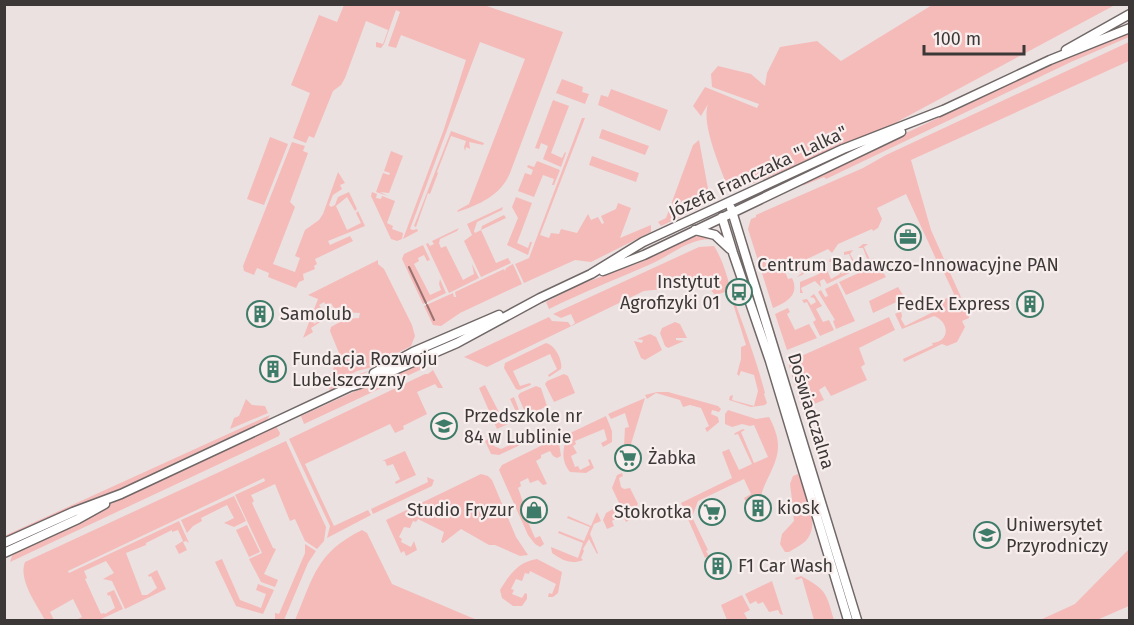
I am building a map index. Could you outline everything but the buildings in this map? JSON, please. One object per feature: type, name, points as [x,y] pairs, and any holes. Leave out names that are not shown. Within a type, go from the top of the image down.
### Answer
[{"type":"street","name":"Józefa Franczaka \"Lalka\"","points":[[1050,60],[1130,15]]},
{"type":"street","name":"Józefa Franczaka \"Lalka\"","points":[[591,274],[643,242],[731,208],[843,150],[943,110],[1050,60],[1130,28]]},
{"type":"street","points":[[722,217],[731,208]]},
{"type":"street","name":"Doświadczalna","points":[[731,208],[858,621]]},
{"type":"street","name":"Józefa Franczaka \"Lalka\"","points":[[4,553],[78,519],[121,495],[353,386],[416,351],[591,274],[644,255],[722,217]]},
{"type":"street","name":"Doświadczalna","points":[[722,217],[770,361],[848,621]]},
{"type":"street","points":[[694,230],[719,237],[733,253]]},
{"type":"street","name":"Józefa Franczaka \"Lalka\"","points":[[353,386],[457,344],[540,298]]},
{"type":"street","name":"Józefa Franczaka \"Lalka\"","points":[[4,543],[73,512],[121,495]]},
{"type":"shaded area","points":[[344,5],[484,5],[563,32],[506,181],[488,198],[457,212],[469,204],[525,59],[480,42],[410,229],[418,231],[403,239],[444,129],[466,60],[401,35],[396,48],[388,46],[400,12],[396,10],[384,44],[381,48],[376,47],[376,42],[383,44],[388,30],[366,21],[345,78],[341,85],[333,91],[314,138],[309,136],[306,143],[293,138],[310,93],[291,85],[319,15],[337,22]]},
{"type":"shaded area","points":[[932,5],[1115,5],[880,131],[744,187],[735,181],[727,186],[709,133],[708,104],[701,116],[693,106],[705,87],[757,108],[759,104],[712,87],[711,74],[718,66],[751,74],[765,86],[767,73],[780,47],[817,41],[841,61]]},
{"type":"shaded area","points":[[1129,33],[1129,37],[1071,62],[826,179],[824,177],[802,186],[811,178],[1052,64]]},
{"type":"shaded area","points":[[1129,42],[1129,61],[911,160],[931,230],[968,313],[969,318],[962,321],[965,327],[957,342],[947,346],[942,344],[904,362],[903,359],[938,342],[945,336],[946,331],[943,323],[934,316],[902,329],[895,314],[901,311],[901,319],[905,326],[933,312],[933,306],[954,294],[906,194],[877,208],[882,219],[878,228],[838,244],[832,253],[828,249],[803,261],[806,271],[802,275],[797,277],[802,273],[796,261],[783,267],[788,279],[792,278],[794,289],[791,297],[773,308],[748,229],[751,219],[756,215],[863,168],[886,155]]},
{"type":"shaded area","points":[[562,79],[583,87],[582,92],[589,94],[585,104],[556,93]]},
{"type":"shaded area","points":[[611,89],[668,110],[660,131],[598,105],[601,95],[608,97]]},
{"type":"shaded area","points":[[553,100],[569,106],[551,153],[562,158],[566,153],[561,167],[543,159],[548,146],[541,143],[539,149],[535,148]]},
{"type":"shaded area","points":[[582,118],[585,118],[540,235],[549,238],[551,233],[559,234],[561,229],[577,233],[588,214],[591,220],[598,217],[602,224],[604,223],[601,216],[616,209],[618,203],[631,208],[620,238],[651,225],[651,232],[591,262],[575,260],[524,283],[515,264],[529,258]]},
{"type":"shaded area","points":[[602,129],[649,146],[645,155],[599,138]]},
{"type":"shaded area","points":[[451,131],[484,143],[483,145],[469,142],[470,149],[466,147],[465,151],[466,141],[451,136],[416,227],[414,226]]},
{"type":"shaded area","points":[[270,137],[288,144],[264,205],[247,199]]},
{"type":"shaded area","points":[[699,140],[709,194],[699,199],[702,207],[661,226],[658,222],[666,218],[693,145]]},
{"type":"shaded area","points":[[292,142],[305,146],[303,151],[308,153],[290,202],[295,207],[273,264],[295,272],[300,258],[295,256],[305,230],[319,220],[323,214],[338,172],[345,183],[340,185],[342,189],[333,195],[329,205],[331,207],[335,205],[338,197],[349,192],[357,209],[355,211],[347,197],[336,206],[347,230],[361,223],[356,213],[358,211],[365,226],[328,241],[330,245],[350,236],[353,241],[315,259],[317,264],[314,266],[315,269],[303,274],[304,280],[299,282],[296,288],[268,277],[269,273],[257,268],[254,275],[244,271],[243,266]]},
{"type":"shaded area","points":[[391,151],[403,156],[389,193],[380,192],[388,196],[376,192],[383,173],[389,175],[390,173],[384,171]]},
{"type":"shaded area","points":[[592,156],[639,173],[636,182],[589,165]]},
{"type":"shaded area","points":[[537,161],[560,170],[554,185],[552,185],[554,179],[543,175],[534,197],[518,191],[525,173],[531,175],[533,170],[527,167],[528,165],[534,167]]},
{"type":"shaded area","points":[[372,192],[377,194],[376,198],[381,199],[382,196],[395,201],[387,223],[393,226],[392,229],[403,233],[402,239],[397,241],[391,239],[371,196]]},
{"type":"shaded area","points":[[516,197],[532,203],[517,243],[528,248],[532,242],[528,255],[507,245],[518,218],[512,207]]},
{"type":"shaded area","points":[[503,207],[502,210],[477,222],[475,233],[481,230],[496,263],[508,258],[511,263],[481,277],[464,241],[472,235],[467,224]]},
{"type":"shaded area","points":[[504,215],[506,218],[481,230],[482,226]]},
{"type":"shaded area","points":[[459,228],[440,239],[441,248],[446,246],[463,280],[474,274],[472,264],[479,278],[449,293],[426,244],[430,246],[434,244],[432,241]]},
{"type":"shaded area","points":[[702,235],[712,236],[711,239],[687,245],[651,264],[549,309],[546,302],[581,284],[639,263],[690,238]]},
{"type":"shaded area","points":[[863,244],[868,244],[864,247],[870,260],[874,258],[874,261],[827,284],[824,279],[820,281],[821,287],[815,281],[801,288],[803,293],[800,293],[800,282],[819,274],[817,269],[813,269],[822,263],[824,264],[820,267],[822,272],[827,270],[831,279],[840,274],[834,261],[829,262],[830,259],[839,256],[835,261],[842,274],[855,267],[849,254],[844,255],[844,252],[853,250],[850,254],[857,266],[868,261],[863,248],[858,248]]},
{"type":"shaded area","points":[[423,245],[430,260],[427,261],[424,255],[414,264],[430,295],[441,290],[440,279],[446,293],[423,304],[402,259],[404,254]]},
{"type":"shaded area","points":[[714,246],[723,264],[754,355],[765,393],[767,403],[765,405],[751,407],[729,400],[733,395],[732,400],[754,406],[758,391],[754,375],[741,371],[739,376],[737,374],[741,347],[746,345],[729,291],[715,295],[705,283],[697,281],[684,282],[673,288],[644,291],[487,367],[464,357],[549,317],[552,321],[568,322],[571,326],[575,323],[571,314],[561,318],[553,314],[699,247]]},
{"type":"shaded area","points":[[378,260],[378,264],[384,269],[412,325],[415,336],[411,346],[327,386],[325,378],[332,373],[335,366],[333,361],[338,358],[339,353],[330,331],[331,327],[345,319],[359,318],[360,313],[343,312],[340,307],[335,310],[331,303],[327,306],[324,302],[319,305],[322,309],[314,313],[317,318],[313,321],[314,324],[320,322],[311,328],[313,332],[303,338],[318,299],[308,295]]},
{"type":"shaded area","points":[[513,264],[522,284],[460,313],[441,326],[433,325],[424,306],[453,293],[456,297],[455,292],[504,269],[505,271]]},
{"type":"shaded area","points":[[878,264],[886,277],[846,295],[839,282]]},
{"type":"shaded area","points":[[837,283],[855,321],[836,329],[833,321],[835,320],[818,292],[821,290],[825,297],[828,296],[825,289]]},
{"type":"shaded area","points":[[898,287],[905,298],[873,313],[869,301]]},
{"type":"shaded area","points":[[814,294],[822,306],[816,309],[823,322],[829,320],[834,330],[820,336],[813,322],[816,320],[807,302],[804,303],[802,300],[807,299],[811,305],[816,302],[810,297]]},
{"type":"shaded area","points":[[788,308],[790,312],[787,314],[795,330],[809,324],[817,338],[787,350],[775,314]]},
{"type":"shaded area","points":[[889,317],[895,330],[859,348],[865,364],[861,367],[867,380],[831,396],[825,386],[819,390],[824,400],[802,409],[789,366],[790,361]]},
{"type":"shaded area","points":[[675,322],[680,324],[687,338],[676,338],[676,340],[684,341],[668,348],[660,333],[662,328]]},
{"type":"shaded area","points":[[650,334],[656,337],[662,350],[645,360],[641,358],[634,341],[642,343],[643,340],[637,339]]},
{"type":"shaded area","points":[[546,343],[558,353],[561,369],[549,377],[548,375],[557,369],[550,354],[513,371],[520,386],[530,383],[531,385],[516,389],[504,368],[505,363]]},
{"type":"shaded area","points":[[419,362],[422,369],[304,424],[301,416]]},
{"type":"shaded area","points":[[433,370],[443,388],[438,388],[435,384],[417,392],[427,414],[403,426],[404,429],[395,433],[390,424],[305,464],[334,526],[368,510],[371,515],[327,538],[330,526],[289,439]]},
{"type":"shaded area","points":[[368,371],[355,380],[330,390],[329,388],[337,382]]},
{"type":"shaded area","points":[[564,374],[568,376],[575,393],[554,402],[545,384]]},
{"type":"shaded area","points":[[485,385],[503,420],[517,414],[510,399],[514,397],[521,415],[520,419],[497,429],[479,388]]},
{"type":"shaded area","points":[[536,386],[541,388],[547,406],[529,415],[525,412],[518,396]]},
{"type":"shaded area","points":[[657,392],[668,392],[718,406],[721,409],[719,412],[712,410],[711,414],[718,417],[719,422],[707,432],[705,428],[709,426],[701,408],[690,405],[683,407],[680,400],[656,393],[647,399],[645,395]]},
{"type":"shaded area","points":[[645,398],[631,444],[634,450],[624,446],[625,428],[629,427],[625,413],[611,419],[608,414]]},
{"type":"shaded area","points":[[246,399],[252,405],[265,406],[268,413],[230,429],[234,418],[239,416]]},
{"type":"shaded area","points":[[728,410],[756,419],[769,417],[777,438],[778,453],[757,507],[760,511],[752,514],[744,498],[751,494],[744,479],[698,501],[692,517],[708,550],[706,551],[709,556],[705,558],[681,503],[732,478],[722,452],[729,449],[739,470],[752,464],[738,434],[734,435],[735,433],[745,430],[741,432],[754,463],[768,457],[754,425],[742,424],[732,427],[725,424],[725,414]]},
{"type":"shaded area","points":[[270,415],[266,422],[112,494],[5,539],[4,536]]},
{"type":"shaded area","points":[[606,416],[612,431],[612,442],[603,447],[601,443],[607,440],[604,429],[575,441],[576,444],[573,446],[577,453],[571,456],[575,467],[578,466],[580,470],[590,465],[588,460],[590,459],[594,468],[586,473],[570,472],[563,453],[568,434]]},
{"type":"shaded area","points":[[276,426],[280,433],[279,436],[10,562],[13,553]]},
{"type":"shaded area","points":[[547,428],[547,432],[499,455],[491,454],[485,441],[490,437],[494,446],[501,449]]},
{"type":"shaded area","points":[[563,435],[559,443],[561,456],[557,458],[550,451],[541,455],[541,458],[536,461],[547,484],[543,485],[538,480],[530,483],[528,478],[520,482],[521,486],[518,488],[525,506],[534,514],[528,522],[535,538],[540,536],[544,544],[540,547],[528,535],[499,470],[502,465]]},
{"type":"shaded area","points":[[286,441],[326,527],[324,541],[317,549],[305,541],[295,519],[290,521],[275,484],[251,495],[254,501],[252,503],[273,548],[276,549],[264,574],[278,580],[275,587],[261,582],[249,559],[262,553],[235,495],[265,481],[264,478],[68,571],[69,573],[179,521],[189,543],[183,542],[187,550],[179,554],[175,546],[183,541],[178,530],[172,532],[172,530],[126,553],[142,595],[147,595],[157,588],[151,576],[148,575],[157,570],[166,589],[125,609],[112,581],[103,579],[114,573],[106,561],[84,571],[87,578],[85,579],[101,614],[115,608],[107,593],[114,590],[123,609],[99,620],[76,620],[82,617],[73,599],[50,612],[54,620],[45,620],[26,584],[25,562]]},
{"type":"shaded area","points":[[405,451],[416,475],[396,484],[395,482],[400,479],[393,464],[387,466],[385,461],[382,461]]},
{"type":"shaded area","points":[[622,473],[623,476],[619,478],[621,487],[630,488],[642,512],[641,516],[626,522],[623,516],[620,516],[612,521],[614,526],[607,529],[603,520],[606,513],[620,505],[612,488],[617,475]]},
{"type":"shaded area","points":[[481,474],[492,480],[516,537],[528,555],[520,556],[495,545],[489,545],[461,529],[443,543],[441,542],[444,532],[418,519],[416,522],[413,521],[410,528],[404,527],[399,537],[402,539],[401,542],[411,547],[414,541],[417,550],[406,556],[404,551],[401,553],[386,520]]},
{"type":"shaded area","points":[[798,474],[810,506],[811,531],[804,542],[789,552],[785,552],[780,544],[782,534],[794,521],[793,511],[802,510],[801,507],[793,508],[790,484],[793,476]]},
{"type":"shaded area","points":[[427,477],[434,480],[432,486],[373,514],[371,509],[428,482]]},
{"type":"shaded area","points":[[234,496],[246,521],[234,527],[224,523],[234,518],[227,505],[201,518],[202,521],[187,533],[181,520]]},
{"type":"shaded area","points":[[597,512],[601,521],[594,524],[590,534],[597,554],[589,539],[583,549],[581,558],[583,560],[567,561],[552,553],[551,547],[578,558],[583,543],[558,533],[559,531],[584,541],[590,527],[567,518],[568,516],[591,526]]},
{"type":"shaded area","points":[[247,525],[260,552],[249,557],[236,530]]},
{"type":"shaded area","points":[[362,530],[367,533],[392,584],[477,620],[295,620],[318,567],[335,548]]},
{"type":"shaded area","points":[[305,544],[316,551],[308,563],[284,620],[275,620],[275,613],[279,614],[305,553]]},
{"type":"shaded area","points":[[1129,549],[1129,606],[1097,620],[1040,620],[1075,604]]},
{"type":"shaded area","points":[[222,559],[240,600],[261,608],[266,594],[256,590],[258,584],[274,590],[263,614],[236,606],[215,562]]},
{"type":"shaded area","points":[[537,559],[562,572],[558,593],[553,597],[548,597],[549,593],[552,594],[556,584],[530,571],[529,574],[525,573],[522,581],[516,579],[511,589],[514,590],[512,594],[522,598],[525,593],[527,594],[527,599],[522,606],[513,606],[502,598],[500,590],[515,570]]},
{"type":"shaded area","points":[[801,576],[824,593],[834,620],[814,620],[802,578],[796,580],[795,578]]},
{"type":"shaded area","points":[[772,581],[783,615],[778,610],[769,612],[763,602],[758,604],[756,601],[750,604],[745,594]]},
{"type":"shaded area","points":[[742,595],[750,610],[744,613],[748,620],[727,620],[721,605]]},
{"type":"waterway","points":[[409,267],[426,303]]},
{"type":"waterway","points":[[427,305],[434,320]]},
{"type":"place","name":"Centrum Badawczo-Innowacyjne PAN","points":[[908,237]]},
{"type":"place","name":"Instytut Agrofizyki 01","points":[[739,292]]},
{"type":"place","name":"FedEx Express","points":[[1030,304]]},
{"type":"place","name":"Samolub","points":[[260,314]]},
{"type":"place","name":"Fundacja Rozwoju Lubelszczyzny","points":[[273,369]]},
{"type":"place","name":"Przedszkole nr 84 w Lublinie","points":[[444,426]]},
{"type":"place","name":"Żabka","points":[[628,458]]},
{"type":"place","name":"kiosk","points":[[758,508]]},
{"type":"place","name":"Studio Fryzur","points":[[534,510]]},
{"type":"place","name":"Stokrotka","points":[[712,512]]},
{"type":"place","name":"Uniwersytet Przyrodniczy","points":[[987,535]]},
{"type":"place","name":"F1 Car Wash","points":[[718,566]]}]
